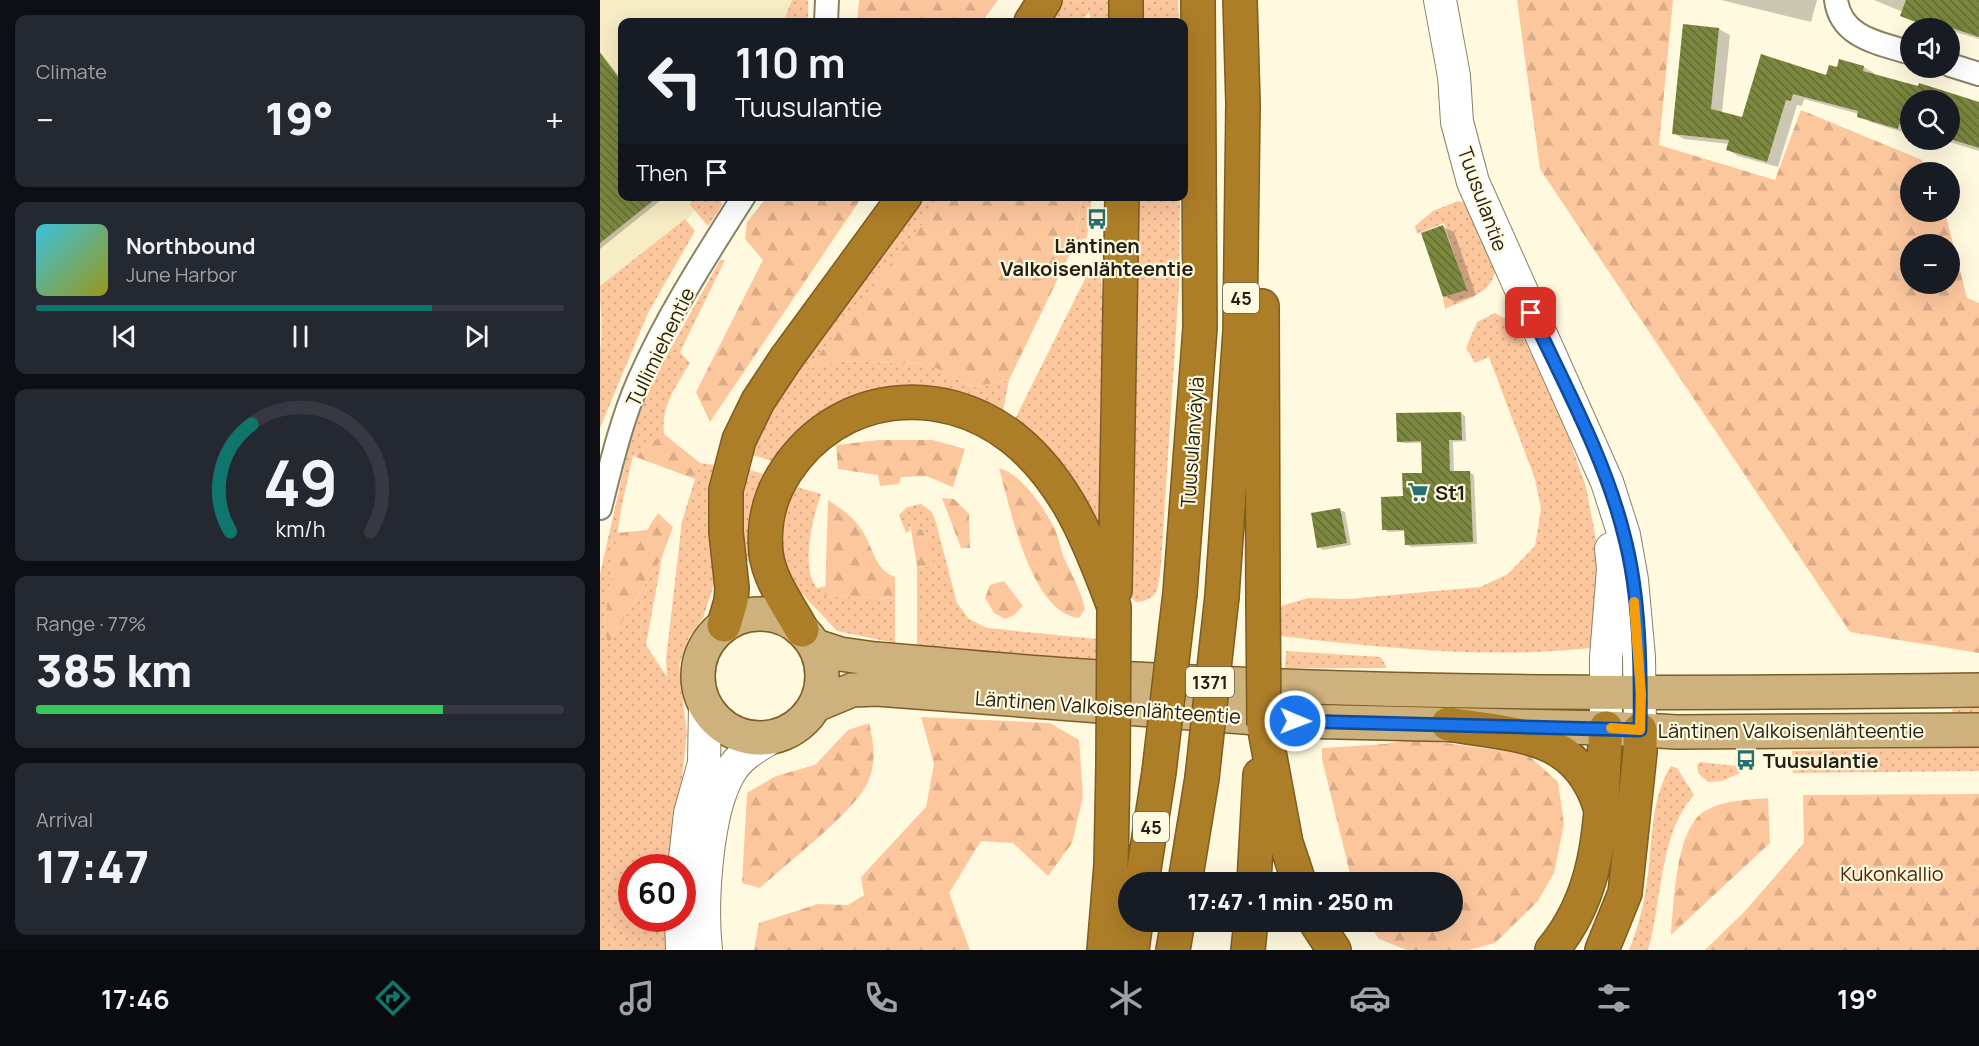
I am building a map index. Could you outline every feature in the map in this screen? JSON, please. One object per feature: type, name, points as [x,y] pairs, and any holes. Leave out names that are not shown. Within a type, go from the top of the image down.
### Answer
[{"type":"highway","points":[[1034,18],[1045,0]]},
{"type":"highway","points":[[1126,0],[1126,18]]},
{"type":"highway","name":"Tuusulanväylä","points":[[1144,872],[1159,772],[1180,593],[1200,328],[1198,0]]},
{"type":"highway","name":"Tuusulanväylä","points":[[1187,872],[1202,778],[1222,596],[1240,331],[1243,104],[1240,0]]},
{"type":"highway","points":[[1243,104],[1261,218],[1264,725],[1267,777],[1255,872]]},
{"type":"highway","points":[[724,625],[732,602],[726,532],[726,490],[739,440],[758,401],[785,360],[901,201]]},
{"type":"highway","points":[[1104,950],[1111,865],[1122,201]]},
{"type":"highway","points":[[808,638],[768,565],[765,528],[778,483],[794,459],[831,424],[864,409],[890,403],[923,402],[950,407],[981,418],[1015,440],[1049,474],[1070,504],[1114,607]]},
{"type":"highway","points":[[1448,724],[1537,738],[1557,747],[1573,759],[1585,773],[1594,788],[1600,809]]},
{"type":"highway","points":[[1552,950],[1568,930],[1586,895],[1597,850],[1606,728]]},
{"type":"highway","points":[[1602,950],[1625,893],[1640,752],[1640,730]]},
{"type":"highway","points":[[1267,777],[1296,872]]},
{"type":"highway","points":[[1132,950],[1134,932]]},
{"type":"highway","points":[[1173,950],[1176,932]]},
{"type":"highway","points":[[1248,950],[1250,932]]},
{"type":"highway","points":[[1322,932],[1334,950]]},
{"type":"main road","name":"Tuusulantie","points":[[1440,0],[1454,76],[1506,225],[1519,284],[1607,482],[1624,535],[1632,580],[1641,694],[1640,730]]},
{"type":"main road","name":"Tuusulantie","points":[[1606,728],[1606,657],[1613,569],[1607,482]]},
{"type":"main road","points":[[686,854],[690,813],[704,763],[705,706],[698,684],[698,662],[712,635],[724,625],[739,618],[755,614],[788,621],[808,638],[823,676],[816,705],[805,720],[790,731],[772,737],[743,755],[729,773],[714,816],[706,882],[704,926],[706,950]]},
{"type":"main road","name":"Läntinen Valkoisenlähteentie","points":[[808,638],[840,654],[874,659],[1134,679],[1295,686],[1641,694],[1979,690]]},
{"type":"main road","name":"Läntinen Valkoisenlähteentie","points":[[816,705],[852,690],[877,689],[1295,721],[1689,732],[1979,730]]},
{"type":"main road","points":[[705,706],[737,732],[754,737],[772,737]]},
{"type":"main road","points":[[681,932],[682,950]]},
{"type":"street","points":[[826,18],[828,0]]},
{"type":"street","points":[[1836,0],[1838,14],[1847,27],[1859,36],[1900,49]]},
{"type":"street","points":[[1960,68],[1979,74]]},
{"type":"street","name":"Tullimiehentie","points":[[600,508],[621,431],[639,381],[670,317],[741,201]]},
{"type":"shaded area","points":[[600,0],[800,0],[798,18],[618,18],[618,201],[700,201],[630,305],[600,403]]},
{"type":"green space","points":[[792,0],[808,0],[808,18],[785,18]]},
{"type":"green space","points":[[859,0],[998,0],[985,18],[857,18]]},
{"type":"green space","points":[[1060,0],[1116,0],[1115,18],[1090,18],[1089,12],[1084,18],[1050,18]]},
{"type":"green space","points":[[1138,0],[1178,0],[1179,18],[1137,18]]},
{"type":"green space","points":[[1517,0],[1673,0],[1659,145],[1775,180],[1801,110],[1922,160],[1923,162],[1900,162],[1900,222],[1948,222],[1951,234],[1900,234],[1900,294],[1960,294],[1960,271],[1967,298],[1979,303],[1979,653],[1850,632],[1540,169]]},
{"type":"green space","points":[[693,201],[721,201],[722,205],[708,226],[689,204]]},
{"type":"green space","points":[[764,201],[859,201],[710,422],[696,392],[763,260],[745,239],[747,222]]},
{"type":"green space","points":[[921,201],[941,201],[808,369],[839,361],[928,364],[973,387],[1009,380],[1002,416],[933,390],[778,463],[749,454],[781,389]]},
{"type":"green space","points":[[940,201],[1081,201],[1076,241],[1009,380],[973,387],[928,364],[839,361],[807,370]]},
{"type":"green space","points":[[1081,201],[1092,201],[1087,238],[1076,241]]},
{"type":"green space","points":[[1132,201],[1180,201],[1179,286],[1161,564],[1157,590],[1154,595],[1144,601],[1136,602],[1129,596]]},
{"type":"green space","points":[[1458,201],[1472,205],[1495,272],[1488,286],[1482,291],[1468,300],[1445,309],[1443,297],[1466,290],[1444,223],[1417,234],[1415,226],[1433,211]]},
{"type":"green space","points":[[685,219],[695,231],[648,313],[600,428],[602,327],[600,286]]},
{"type":"green space","points":[[720,260],[725,260],[680,352],[690,363],[667,405],[664,434],[633,456],[621,509],[604,627],[608,644],[662,557],[646,645],[667,677],[666,659],[682,521],[700,463],[715,465],[711,496],[714,584],[703,618],[689,637],[679,665],[687,734],[673,854],[618,854],[618,932],[671,932],[672,950],[600,950],[600,574],[632,433],[651,384]]},
{"type":"green space","points":[[1096,266],[1100,270],[1106,330],[1100,529],[1013,423],[1090,269]]},
{"type":"green space","points":[[1495,313],[1515,324],[1534,358],[1563,421],[1586,487],[1597,545],[1596,613],[1591,648],[1513,652],[1436,651],[1281,636],[1281,606],[1308,598],[1348,599],[1480,587],[1508,574],[1535,546],[1541,509],[1535,479],[1489,357],[1475,363],[1466,348],[1477,322]]},
{"type":"green space","points":[[664,434],[700,463],[695,479],[633,456]]},
{"type":"green space","points":[[879,440],[933,440],[965,449],[953,487],[926,476],[901,477],[899,484],[880,486],[878,475],[838,469],[836,445]]},
{"type":"green space","points":[[999,468],[1016,477],[1024,485],[1052,523],[1085,609],[1079,618],[1062,612],[1048,598],[1035,579],[1016,532]]},
{"type":"green space","points":[[746,469],[771,476],[755,560],[745,562],[741,516]]},
{"type":"green space","points":[[793,486],[821,494],[812,528],[809,555],[809,568],[817,588],[826,586],[826,596],[895,599],[895,643],[837,631],[792,583],[780,548],[782,512]]},
{"type":"green space","points":[[942,498],[954,499],[969,514],[970,548],[961,548]]},
{"type":"green space","points":[[828,500],[856,522],[879,564],[888,574],[895,577],[895,599],[825,596]]},
{"type":"green space","points":[[921,504],[931,511],[935,519],[957,603],[969,619],[987,628],[1097,639],[1099,662],[917,647],[917,566],[928,567],[910,525],[910,531],[906,533],[899,515],[907,507]]},
{"type":"green space","points":[[658,513],[673,527],[662,557],[608,644],[604,627],[617,533],[647,530]]},
{"type":"green space","points":[[910,524],[922,530],[935,559],[928,567],[917,566]]},
{"type":"green space","points":[[1004,581],[1023,606],[1014,615],[1005,619],[994,613],[985,598],[990,585]]},
{"type":"green space","points":[[1286,651],[1381,657],[1387,668],[1285,668]]},
{"type":"green space","points":[[1979,708],[1979,717],[1953,718],[1952,709]]},
{"type":"green space","points":[[921,717],[1050,723],[1079,740],[1083,797],[1072,843],[1048,876],[1013,843],[981,841],[949,893],[970,950],[754,950],[759,923],[818,904],[848,905],[864,895],[861,877],[926,807],[934,764]]},
{"type":"green space","points":[[869,723],[873,746],[872,771],[858,798],[833,824],[760,888],[742,883],[747,793],[776,776],[815,765],[848,730]]},
{"type":"green space","points":[[1415,739],[1527,754],[1558,782],[1564,824],[1554,873],[1538,901],[1495,943],[1469,950],[1407,950],[1379,939],[1374,932],[1463,932],[1463,872],[1350,872],[1322,759],[1322,748],[1385,744]]},
{"type":"green space","points":[[1979,747],[1979,771],[1793,773],[1792,751]]},
{"type":"green space","points":[[1700,762],[1737,766],[1740,773],[1722,781],[1708,782],[1698,773],[1697,765]]},
{"type":"green space","points":[[1671,766],[1677,768],[1694,795],[1674,829],[1668,848],[1648,950],[1629,950],[1645,896],[1655,809],[1664,779]]},
{"type":"green space","name":"Kukonkallio","points":[[1979,794],[1979,950],[1705,950],[1745,911],[1804,843],[1803,795]]},
{"type":"green space","points":[[1768,798],[1770,843],[1671,935],[1678,868],[1687,833],[1695,820],[1712,807],[1735,801]]},
{"type":"building","points":[[1906,0],[1979,0],[1979,37],[1960,31],[1960,18],[1905,18],[1900,16]]},
{"type":"building","points":[[1683,24],[1719,28],[1711,109],[1742,117],[1761,54],[1826,75],[1829,65],[1837,67],[1839,59],[1864,66],[1863,71],[1941,90],[1900,90],[1898,129],[1857,117],[1858,111],[1793,94],[1791,101],[1786,100],[1767,162],[1726,150],[1729,140],[1672,134]]},
{"type":"building","points":[[600,53],[618,77],[618,201],[653,201],[600,243]]},
{"type":"building","points":[[1960,96],[1979,102],[1979,148],[1960,142]]},
{"type":"building","points":[[1443,225],[1467,290],[1443,297],[1421,233]]},
{"type":"building","points":[[1461,412],[1462,440],[1449,440],[1450,471],[1470,471],[1473,542],[1405,545],[1404,530],[1382,530],[1381,497],[1403,496],[1402,473],[1422,473],[1421,441],[1397,442],[1396,413]]},
{"type":"building","points":[[1340,508],[1347,543],[1317,548],[1311,513]]},
{"type":"slow traffic","points":[[1611,728],[1640,730],[1641,694],[1634,602]]},
{"type":"place","name":"Läntinen Valkoisenlähteentie","points":[[1097,219]]},
{"type":"place","name":"St1","points":[[1418,492]]},
{"type":"place","name":"Tuusulantie","points":[[1746,760]]},
{"type":"route","points":[[1295,721],[1640,730],[1641,694],[1637,637],[1632,580],[1624,535],[1607,482],[1531,313]]}]
